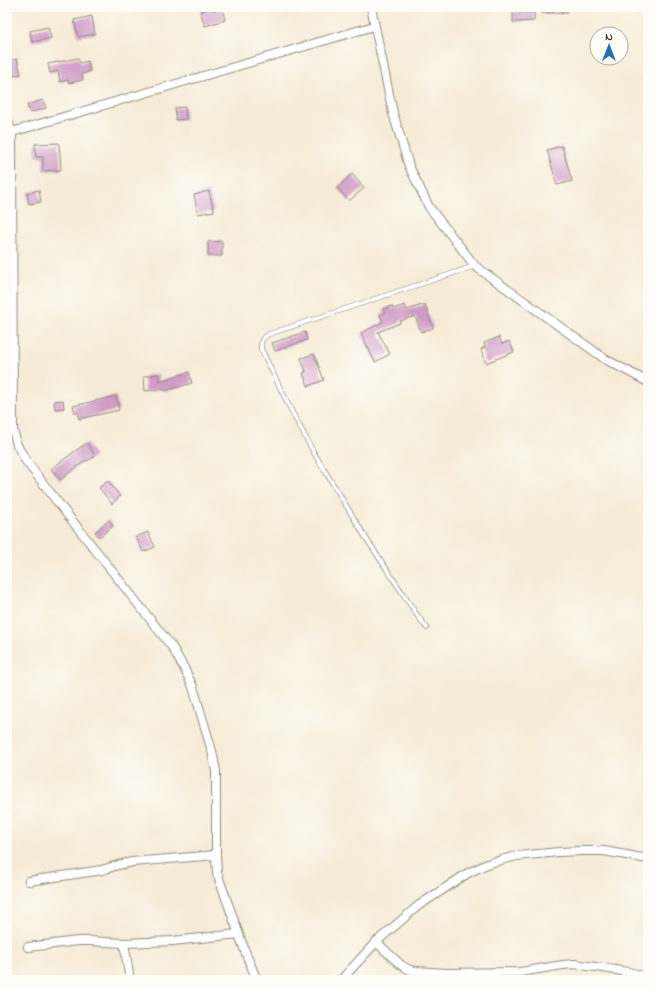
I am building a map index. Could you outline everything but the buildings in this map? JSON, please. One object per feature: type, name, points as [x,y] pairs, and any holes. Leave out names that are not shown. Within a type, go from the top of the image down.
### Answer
[{"type":"street","points":[[371,7],[393,113],[410,166],[429,207],[475,266],[605,359],[648,382]]},
{"type":"street","points":[[12,132],[374,26]]},
{"type":"street","points":[[7,119],[12,132],[10,245],[14,428],[17,445],[26,461],[172,647],[184,668],[195,694],[212,751],[216,772],[217,873],[238,934],[257,980]]},
{"type":"street","points":[[341,980],[376,942],[418,906],[468,873],[487,864],[517,856],[582,851],[604,852],[648,859]]},
{"type":"street","points":[[29,881],[102,870],[132,862],[216,855]]},
{"type":"street","points":[[28,948],[78,941],[124,943],[173,941],[238,934]]},
{"type":"street","points":[[376,942],[401,965],[410,970],[416,971],[520,972],[574,964],[595,966],[648,977]]},
{"type":"street","points":[[124,943],[130,980]]},
{"type":"lane","points":[[427,628],[370,544],[314,453],[261,349],[261,342],[262,338],[269,334],[475,266]]}]
